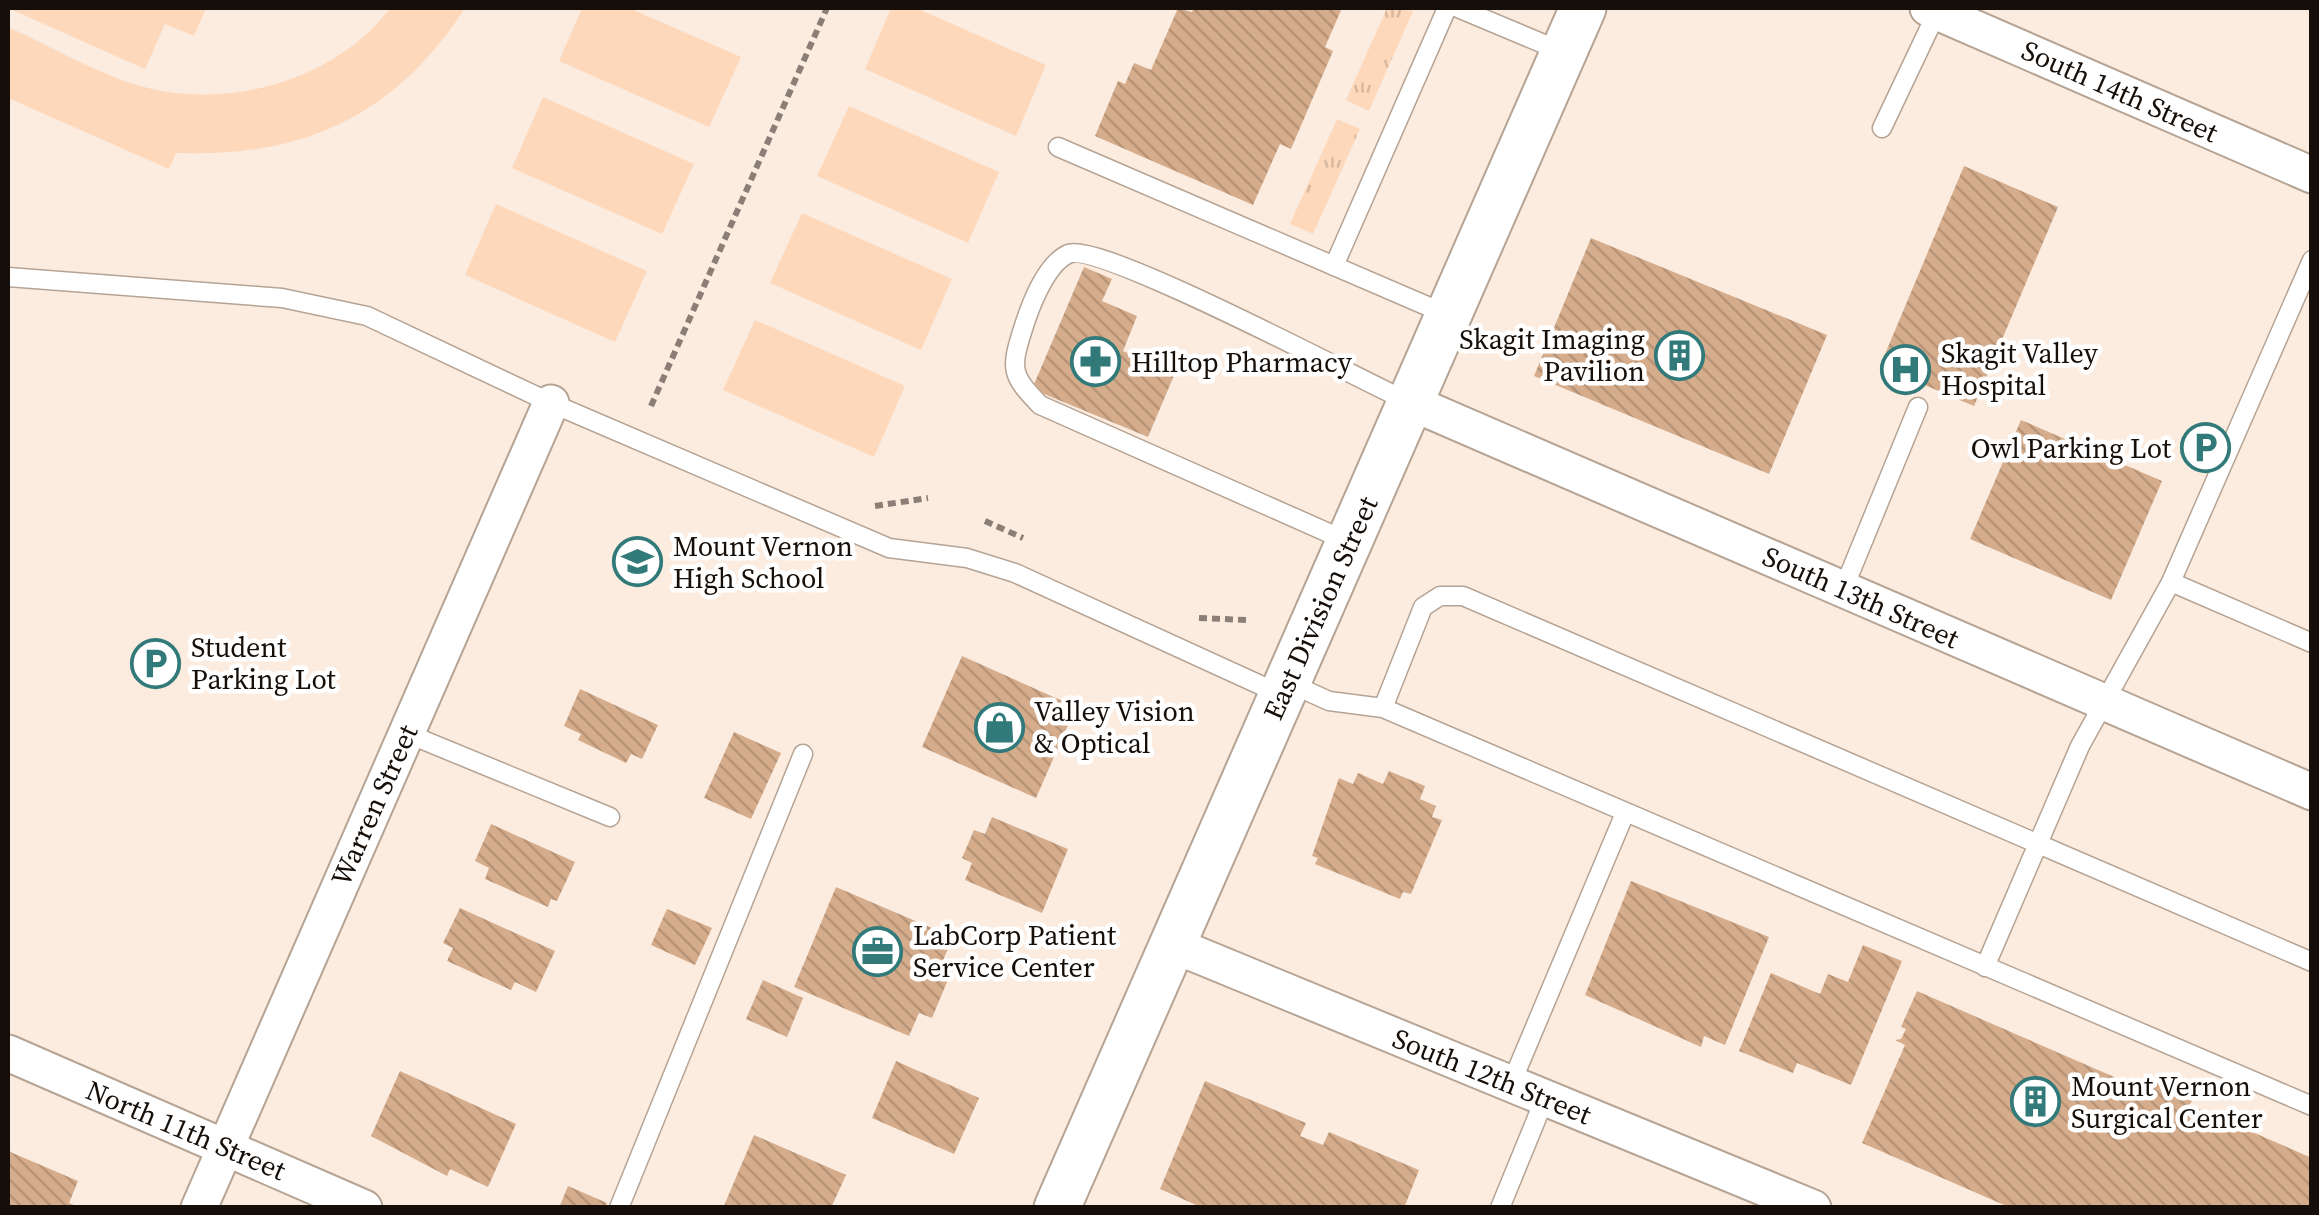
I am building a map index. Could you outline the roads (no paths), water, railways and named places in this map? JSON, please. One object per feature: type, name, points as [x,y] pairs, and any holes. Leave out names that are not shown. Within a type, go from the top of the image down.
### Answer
[{"type":"street","name":"East Division Street","points":[[1068,1204],[1171,944],[1583,8]]},
{"type":"street","name":"South 14th Street","points":[[1932,10],[2312,175]]},
{"type":"street","name":"South 13th Street","points":[[1410,402],[2312,792]]},
{"type":"street","name":"Warren Street","points":[[200,1208],[551,403]]},
{"type":"street","name":"South 12th Street","points":[[1171,944],[1801,1205]]},
{"type":"street","name":"North 11th Street","points":[[8,1053],[364,1208]]},
{"type":"lane","points":[[1334,266],[1447,8]]},
{"type":"lane","points":[[1458,8],[1564,52]]},
{"type":"lane","points":[[1882,128],[1932,10]]},
{"type":"lane","points":[[1058,147],[1448,315]]},
{"type":"lane","points":[[1349,542],[1040,405],[1020,385],[1012,364],[1026,320],[1046,279],[1067,254],[1086,251],[1156,278],[1410,402]]},
{"type":"lane","points":[[1985,967],[2080,746],[2171,582],[2312,260]]},
{"type":"lane","points":[[8,276],[282,298],[366,316],[551,403],[888,548],[967,558],[1015,574],[1285,688],[1329,701],[1383,708],[2312,1106]]},
{"type":"lane","points":[[1843,590],[1918,407]]},
{"type":"lane","points":[[2171,582],[2312,643]]},
{"type":"lane","points":[[1383,708],[1423,607],[1440,596],[1463,596],[2312,962]]},
{"type":"lane","points":[[406,733],[610,817]]},
{"type":"lane","points":[[618,1208],[804,754]]},
{"type":"lane","points":[[1510,1084],[1625,813]]},
{"type":"lane","points":[[1500,1208],[1545,1098]]},
{"type":"place","name":"Skagit Imaging Pavilion","points":[[1680,355]]},
{"type":"place","name":"Hilltop Pharmacy","points":[[1096,362]]},
{"type":"place","name":"Skagit Valley Hospital","points":[[1906,369]]},
{"type":"place","name":"Owl Parking Lot","points":[[2206,448]]},
{"type":"place","name":"Mount Vernon High School","points":[[638,562]]},
{"type":"place","name":"Student Parking Lot","points":[[156,663]]},
{"type":"place","name":"Valley Vision & Optical","points":[[999,727]]},
{"type":"place","name":"LabCorp Patient Service Center","points":[[878,951]]},
{"type":"place","name":"Mount Vernon Surgical Center","points":[[2036,1102]]}]
